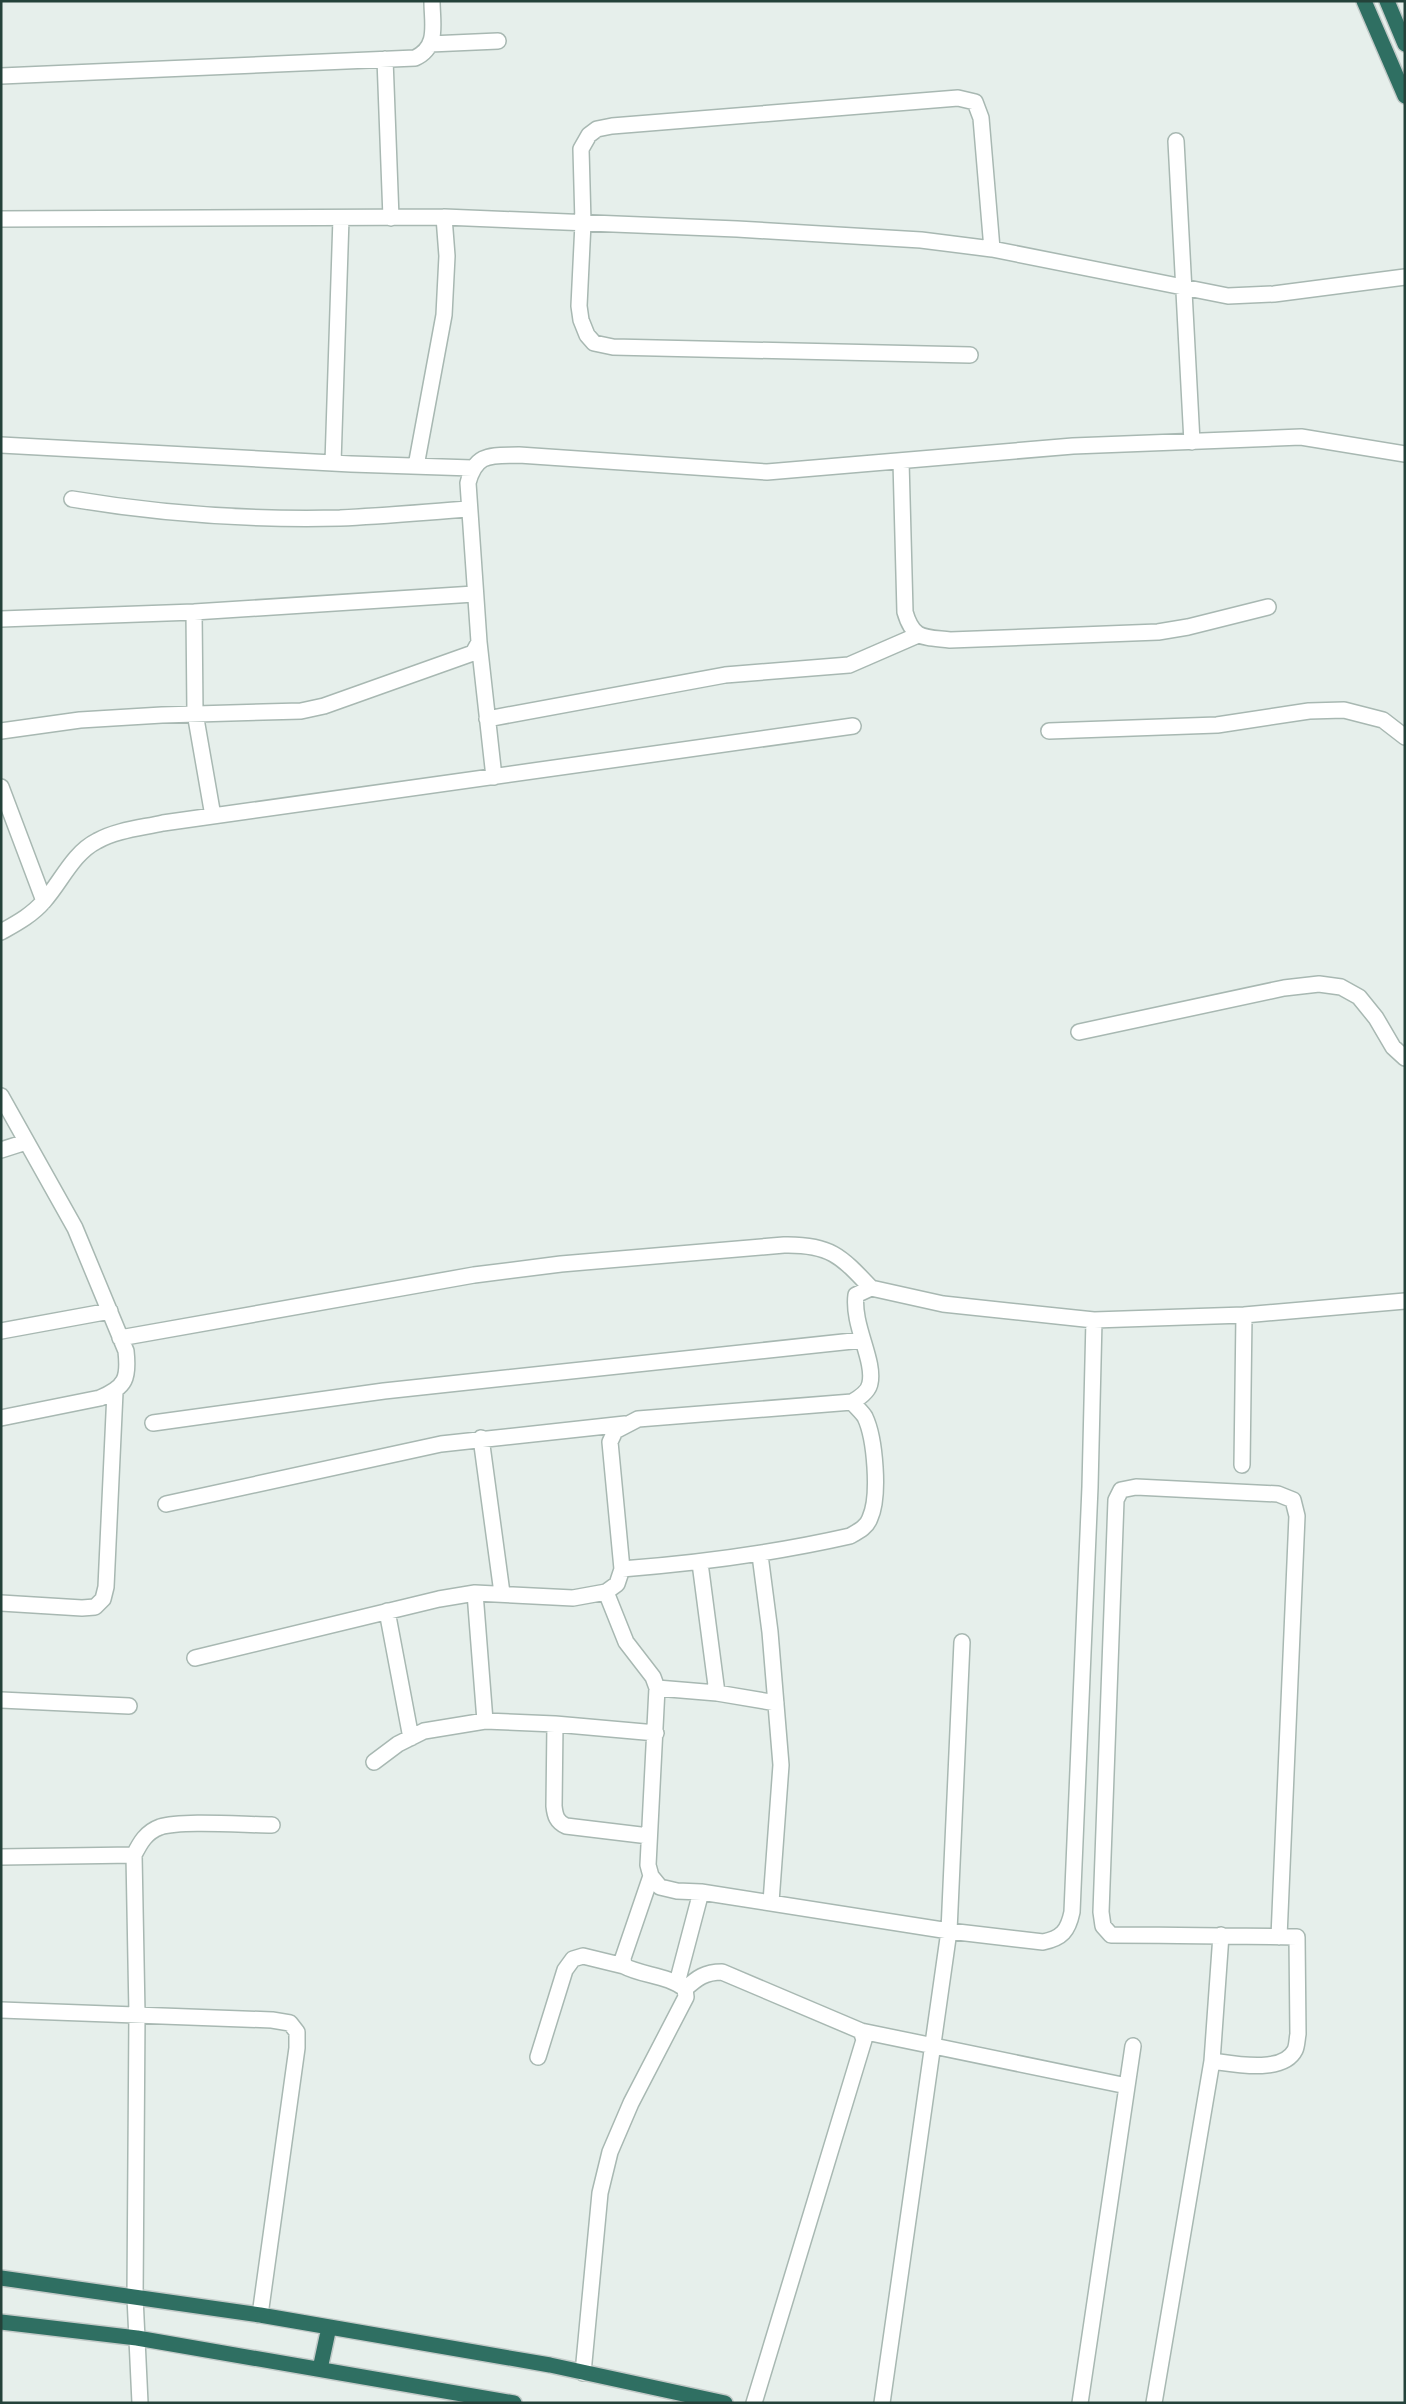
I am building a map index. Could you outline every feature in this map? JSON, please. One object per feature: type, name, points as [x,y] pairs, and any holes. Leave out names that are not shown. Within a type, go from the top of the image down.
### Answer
[{"type":"highway","points":[[1364,1],[1405,96]]},
{"type":"highway","points":[[1387,1],[1405,44]]},
{"type":"highway","points":[[1,2278],[260,2315],[584,2373],[725,2403]]},
{"type":"highway","points":[[1,2322],[137,2338],[514,2403]]},
{"type":"highway","points":[[320,2369],[329,2327]]},
{"type":"street","points":[[1,76],[415,58],[425,53],[430,44],[432,1]]},
{"type":"street","points":[[430,44],[498,41]]},
{"type":"street","points":[[385,60],[391,218]]},
{"type":"street","points":[[970,355],[614,347],[594,343],[581,320],[579,306],[584,223],[581,149],[584,140],[597,130],[622,126],[958,98],[975,102],[978,108],[992,249]]},
{"type":"street","points":[[1176,141],[1192,442]]},
{"type":"street","points":[[416,466],[444,315],[446,263],[444,217]]},
{"type":"street","points":[[1,219],[444,217],[737,229],[921,240],[992,249],[1228,296],[1265,294],[1405,277]]},
{"type":"street","points":[[333,463],[341,218]]},
{"type":"street","points":[[494,777],[474,594],[468,483],[472,468],[482,459],[495,456],[519,455],[767,472],[1074,446],[1302,437],[1405,454]]},
{"type":"street","points":[[1,445],[333,463],[472,468]]},
{"type":"street","points":[[900,461],[905,612],[910,627],[918,635]]},
{"type":"street","points":[[72,499],[164,512],[253,516],[338,518],[469,509]]},
{"type":"street","points":[[1,619],[194,612],[474,594]]},
{"type":"street","points":[[487,718],[725,675],[849,665],[918,635],[950,640],[1158,632],[1188,627],[1268,607]]},
{"type":"street","points":[[194,612],[195,713],[213,816]]},
{"type":"street","points":[[1,730],[80,720],[195,713],[278,713],[324,706],[473,653],[479,642]]},
{"type":"street","points":[[1049,731],[1217,724],[1309,711],[1344,710],[1383,720],[1405,737]]},
{"type":"street","points":[[1,932],[27,917],[44,901],[84,851],[97,841],[123,831],[213,816],[853,726]]},
{"type":"street","points":[[1,786],[44,901]]},
{"type":"street","points":[[1079,1032],[1284,988],[1319,984],[1341,987],[1359,996],[1376,1018],[1393,1047],[1405,1058]]},
{"type":"street","points":[[1,1096],[75,1228],[126,1351],[128,1367],[125,1381],[115,1392],[100,1398],[1,1418]]},
{"type":"street","points":[[1,1150],[26,1142]]},
{"type":"street","points":[[120,1338],[474,1275],[561,1264],[784,1245],[810,1245],[825,1249],[850,1265],[872,1288],[943,1304],[1094,1320],[1244,1315],[1405,1301]]},
{"type":"street","points":[[166,1504],[441,1444],[481,1438],[626,1423],[638,1419],[852,1402],[863,1395],[870,1384],[870,1370],[854,1310],[856,1296],[872,1288]]},
{"type":"street","points":[[1,1331],[110,1310]]},
{"type":"street","points":[[1242,1465],[1244,1315]]},
{"type":"street","points":[[606,1592],[626,1642],[653,1676],[657,1688],[648,1865],[651,1876],[660,1887],[677,1892],[702,1892],[949,1931],[1043,1942],[1058,1939],[1069,1927],[1072,1902],[1090,1497],[1094,1320]]},
{"type":"street","points":[[153,1423],[384,1391],[862,1340]]},
{"type":"street","points":[[1,1602],[82,1608],[95,1607],[103,1598],[106,1587],[115,1392]]},
{"type":"street","points":[[622,1569],[700,1563],[760,1555],[850,1536],[862,1530],[870,1518],[873,1505],[874,1447],[864,1416],[852,1402]]},
{"type":"street","points":[[195,1658],[387,1611],[475,1593],[573,1598],[606,1592],[617,1584],[622,1569],[610,1442],[615,1431],[626,1423]]},
{"type":"street","points":[[481,1438],[502,1593]]},
{"type":"street","points":[[1212,2061],[1264,2066],[1284,2062],[1295,2050],[1298,2034],[1297,1937],[1279,1937],[1220,1935],[1111,1935],[1103,1926],[1102,1903],[1116,1500],[1121,1490],[1136,1487],[1278,1494],[1293,1500],[1297,1516],[1279,1937]]},
{"type":"street","points":[[760,1555],[782,1765],[771,1902]]},
{"type":"street","points":[[700,1563],[717,1693]]},
{"type":"street","points":[[475,1593],[485,1721]]},
{"type":"street","points":[[387,1611],[411,1738]]},
{"type":"street","points":[[882,2403],[949,1931],[962,1642]]},
{"type":"street","points":[[657,1688],[717,1693],[776,1703]]},
{"type":"street","points":[[1,1700],[129,1706]]},
{"type":"street","points":[[374,1762],[424,1731],[485,1721],[656,1732]]},
{"type":"street","points":[[555,1724],[554,1806],[555,1816],[560,1823],[566,1826],[649,1836]]},
{"type":"street","points":[[140,2403],[135,2297],[137,2014],[134,1855],[143,1838],[160,1827],[187,1824],[272,1825]]},
{"type":"street","points":[[1,1857],[134,1855]]},
{"type":"street","points":[[624,1966],[624,1958],[651,1876]]},
{"type":"street","points":[[584,2373],[600,2193],[610,2152],[631,2103],[682,2009],[686,1997],[681,1986],[702,1892]]},
{"type":"street","points":[[1154,2403],[1212,2061],[1220,1935]]},
{"type":"street","points":[[538,2057],[565,1970],[573,1959],[583,1956],[624,1966],[681,1986],[710,1972],[722,1972],[861,2031],[1127,2086]]},
{"type":"street","points":[[1,2010],[272,2020],[290,2023],[297,2032],[297,2048],[260,2315]]},
{"type":"street","points":[[754,2403],[864,2040],[861,2031]]},
{"type":"street","points":[[1080,2403],[1133,2046]]}]
